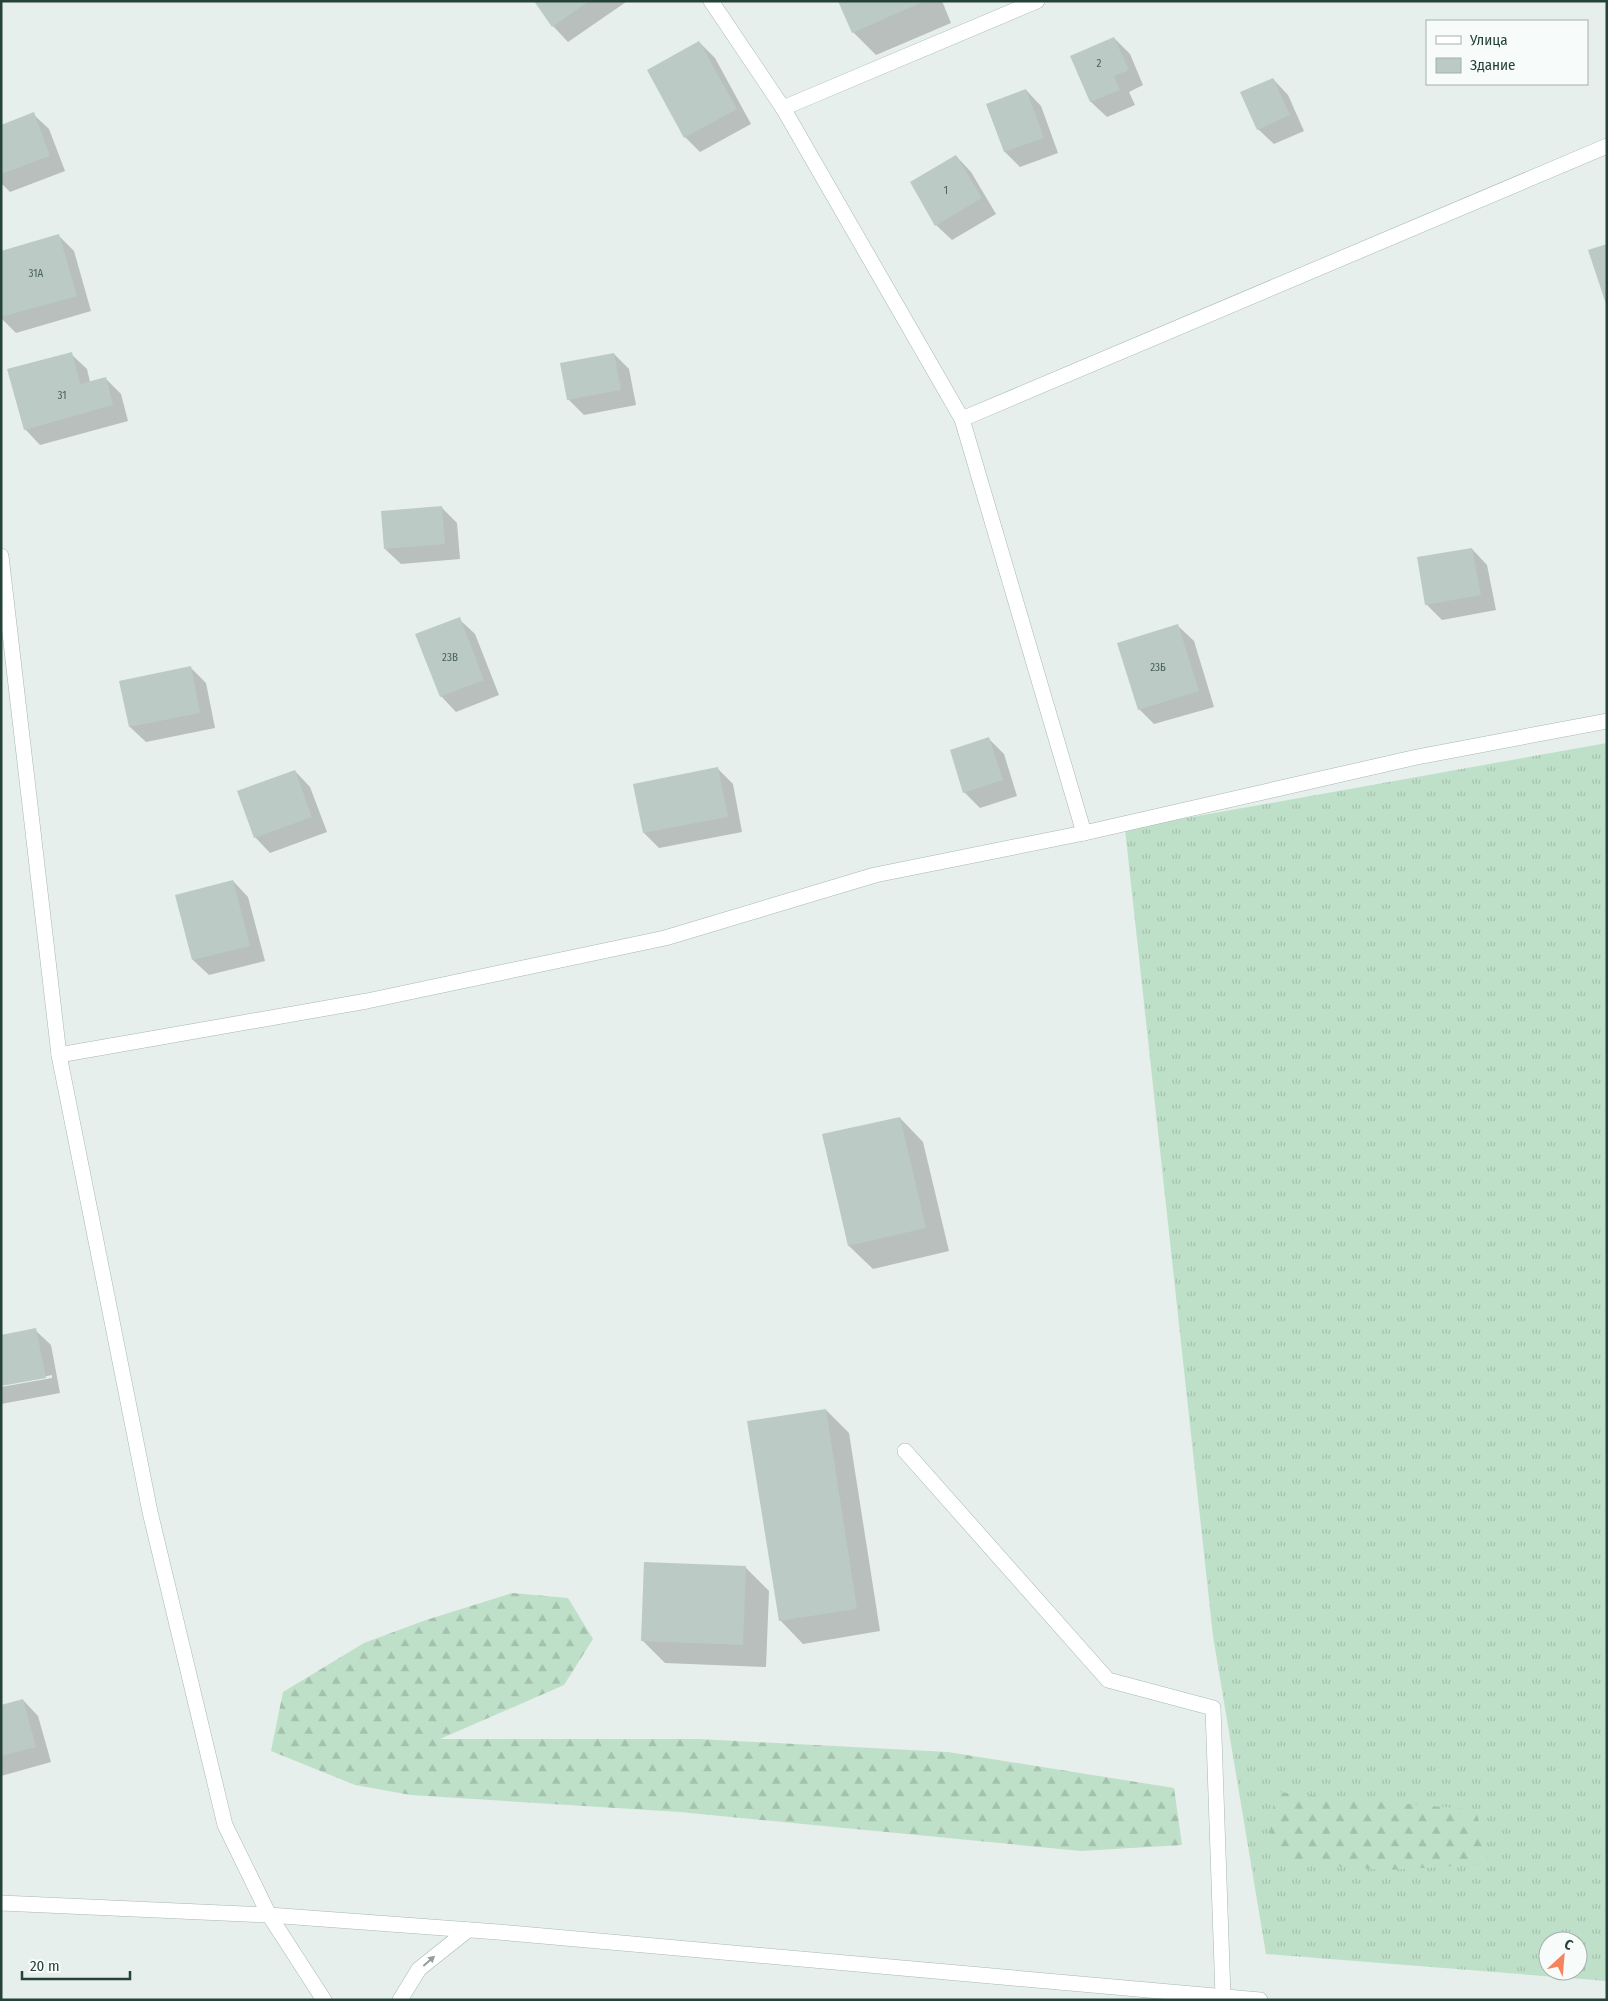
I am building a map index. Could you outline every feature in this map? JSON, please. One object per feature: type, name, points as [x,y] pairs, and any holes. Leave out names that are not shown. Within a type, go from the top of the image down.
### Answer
[{"type":"street","points":[[712,1],[783,108],[962,419],[1084,833]]},
{"type":"street","points":[[783,108],[1037,1]]},
{"type":"street","points":[[962,419],[1607,146]]},
{"type":"street","points":[[1,556],[59,1055],[150,1512],[225,1825],[269,1916],[324,2000]]},
{"type":"street","points":[[59,1055],[367,1001],[665,938],[875,875],[1084,833],[1417,757],[1607,721]]},
{"type":"street","points":[[906,1451],[1108,1680],[1213,1708],[1223,1996]]},
{"type":"street","points":[[1,1903],[269,1916],[468,1930],[1260,2000]]},
{"type":"street","points":[[400,2000],[419,1969],[468,1930]]},
{"type":"green space","points":[[1607,743],[1607,1981],[1588,1979],[1588,1931],[1538,1931],[1538,1976],[1266,1954],[1213,1636],[1125,829]]},
{"type":"green space","points":[[512,1593],[568,1598],[593,1639],[564,1685],[440,1739],[699,1739],[948,1752],[1174,1788],[1182,1845],[1081,1851],[680,1812],[411,1795],[355,1785],[271,1751],[283,1692],[364,1643],[426,1620]]},
{"type":"green space","points":[[1275,1792],[1476,1810],[1489,1864],[1387,1870],[1282,1862],[1270,1832]]},
{"type":"building","points":[[534,1],[589,1],[552,27]]},
{"type":"building","points":[[838,1],[925,1],[852,33]]},
{"type":"building","points":[[1114,37],[1129,70],[1114,76],[1120,90],[1090,102],[1070,56]]},
{"type":"building","points":[[699,41],[737,109],[684,138],[647,70]]},
{"type":"building","points":[[1273,78],[1290,115],[1257,130],[1240,92]]},
{"type":"building","points":[[1026,89],[1044,138],[1004,152],[986,104]]},
{"type":"building","points":[[34,112],[50,156],[1,174],[1,125]]},
{"type":"building","points":[[956,155],[982,198],[935,226],[910,182]]},
{"type":"building","points":[[59,234],[77,296],[1,317],[1,251]]},
{"type":"building","points":[[1607,244],[1607,304],[1606,304],[1588,250]]},
{"type":"building","points":[[72,352],[80,384],[106,377],[113,405],[24,430],[7,369]]},
{"type":"building","points":[[614,353],[621,390],[567,400],[560,363]]},
{"type":"building","points":[[442,506],[445,544],[384,549],[381,511]]},
{"type":"building","points":[[1472,548],[1481,595],[1425,605],[1417,557]]},
{"type":"building","points":[[460,617],[484,680],[440,697],[415,634]]},
{"type":"building","points":[[1178,624],[1199,691],[1138,710],[1117,643]]},
{"type":"building","points":[[191,666],[200,713],[129,727],[119,681]]},
{"type":"building","points":[[989,737],[1003,780],[963,793],[950,750]]},
{"type":"building","points":[[718,767],[728,817],[643,833],[633,784]]},
{"type":"building","points":[[295,770],[312,817],[254,838],[237,791]]},
{"type":"building","points":[[233,880],[250,946],[192,960],[175,895]]},
{"type":"building","points":[[900,1117],[926,1228],[848,1246],[822,1134]]},
{"type":"building","points":[[36,1328],[46,1378],[1,1386],[1,1335]]},
{"type":"building","points":[[826,1409],[857,1609],[779,1621],[747,1421]]},
{"type":"building","points":[[644,1562],[746,1566],[743,1645],[641,1641]]},
{"type":"building","points":[[23,1699],[36,1747],[1,1756],[1,1705]]}]
